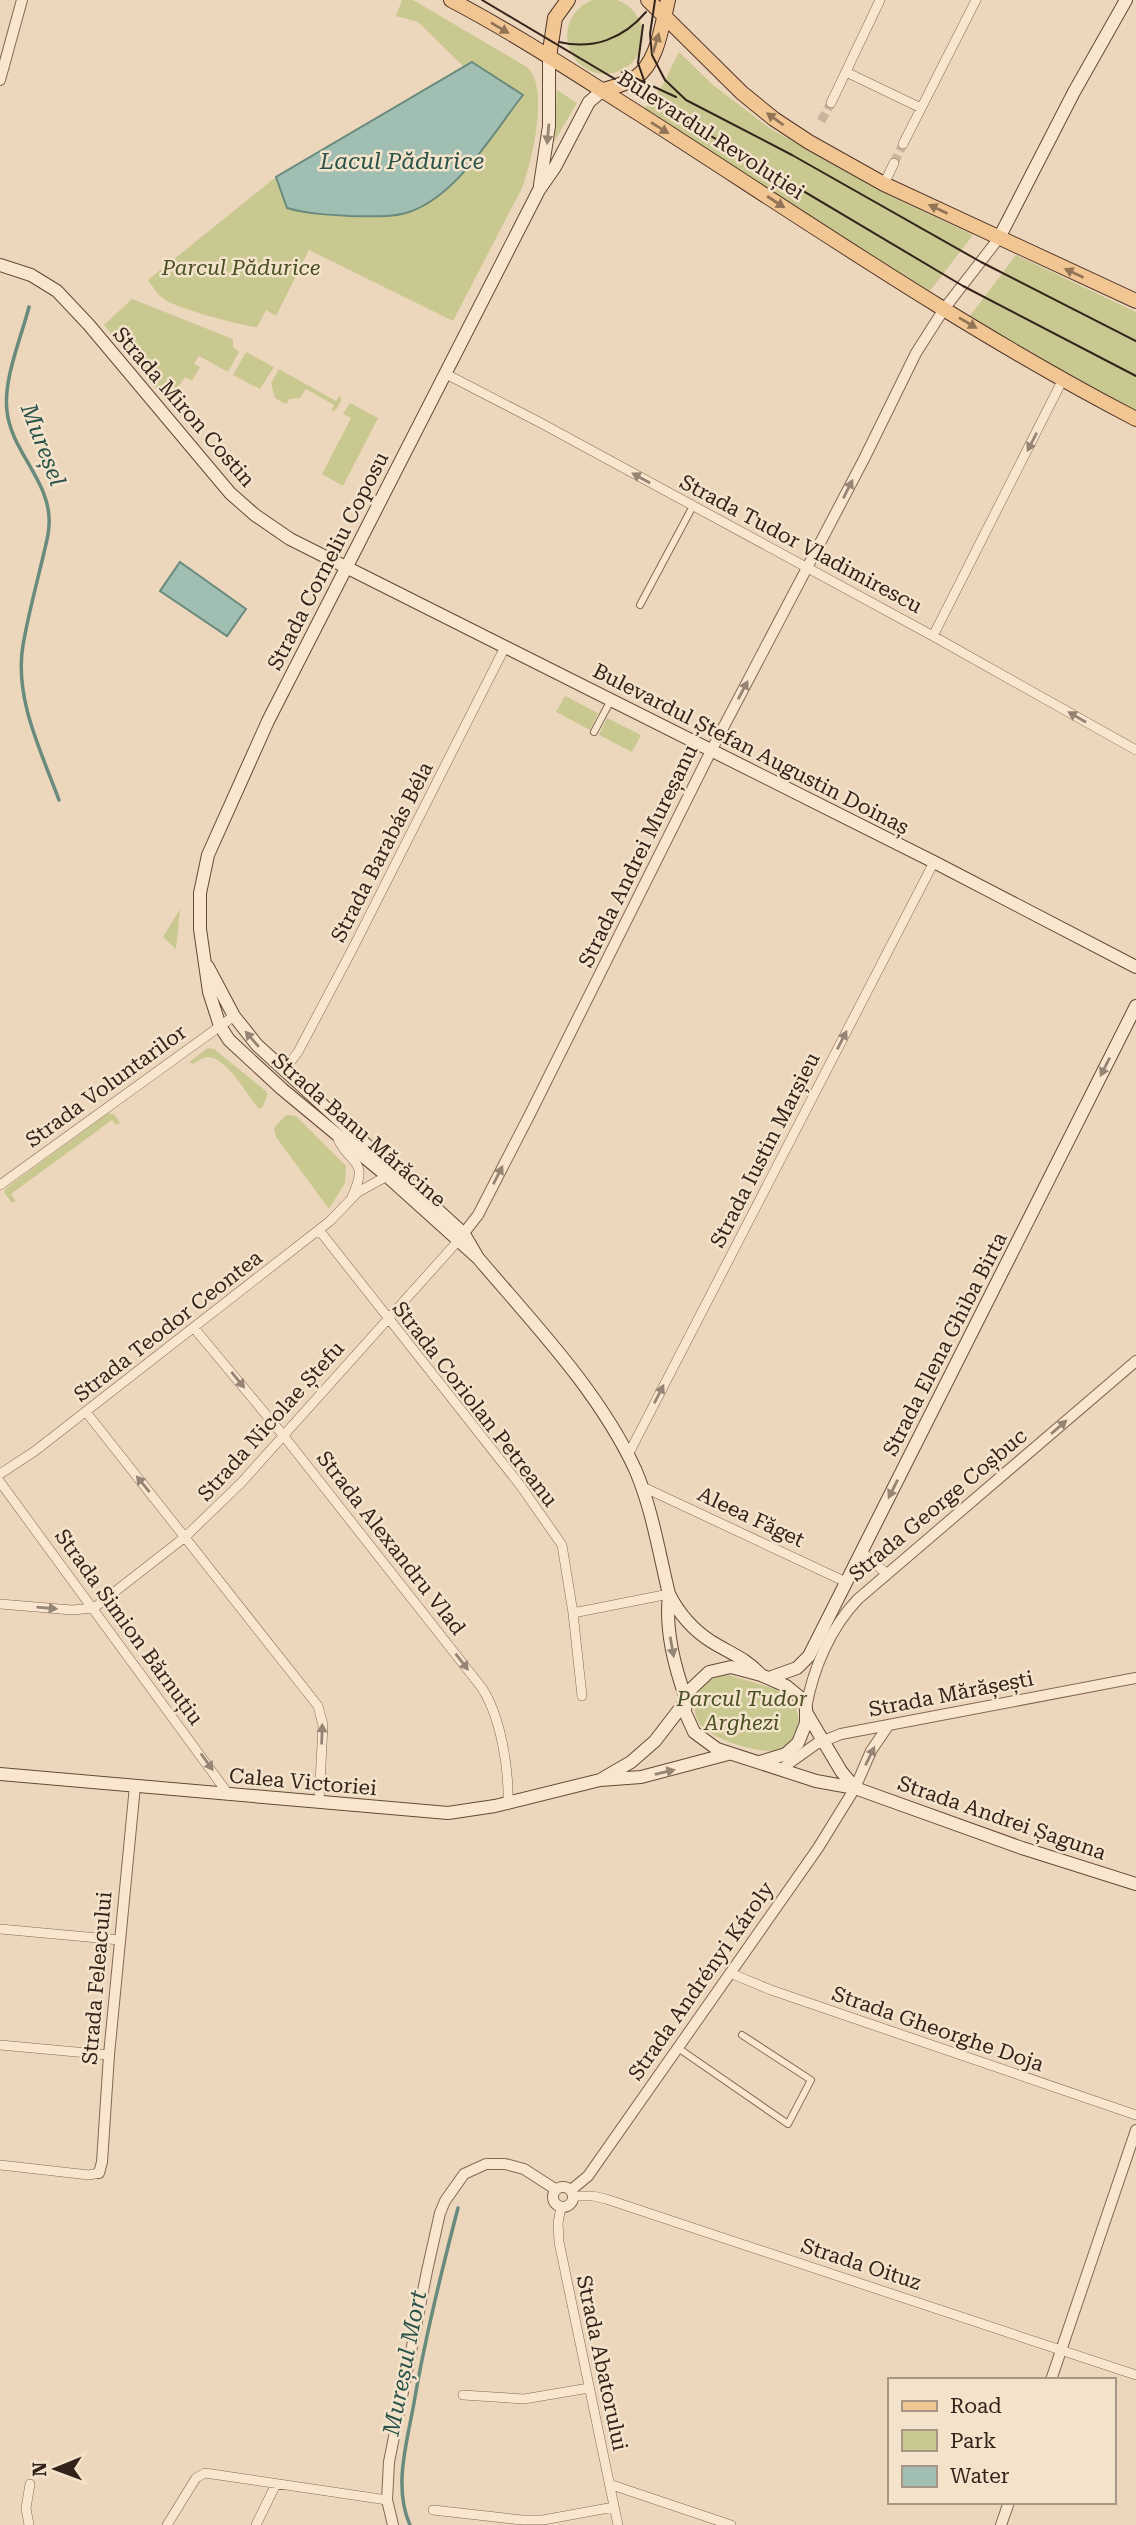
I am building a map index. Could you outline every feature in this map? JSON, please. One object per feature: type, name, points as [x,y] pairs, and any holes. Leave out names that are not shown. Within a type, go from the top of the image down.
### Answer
[{"type":"main road","name":"Bulevardul Revoluției","points":[[452,0],[603,90],[944,309],[1062,381],[1136,419]]},
{"type":"main road","points":[[549,57],[555,18],[568,0]]},
{"type":"main road","points":[[603,90],[635,78],[646,68],[668,0]]},
{"type":"main road","points":[[999,238],[1074,92],[1126,0]]},
{"type":"main road","points":[[647,1],[742,93],[809,142],[884,184],[1136,301]]},
{"type":"main road","name":"Strada Corneliu Coposu","points":[[539,190],[549,126],[549,57]]},
{"type":"main road","name":"Strada Corneliu Coposu","points":[[220,1026],[211,1003],[199,912],[208,855],[268,721],[539,190],[555,167],[589,102],[603,90]]},
{"type":"main road","name":"Strada Miron Costin","points":[[0,265],[31,275],[57,291],[230,493],[278,532],[346,568]]},
{"type":"main road","name":"Bulevardul Ștefan Augustin Doinaș","points":[[346,568],[934,862],[1136,967]]},
{"type":"main road","name":"Strada Corneliu Coposu","points":[[206,964],[234,1016]]},
{"type":"main road","name":"Strada Elena Ghiba Birta","points":[[765,1677],[791,1671],[806,1661],[1136,1006]]},
{"type":"main road","name":"Strada Banu Mărăcine","points":[[234,1016],[257,1045],[461,1238],[589,1393],[628,1455],[641,1486],[668,1594],[669,1633],[685,1700]]},
{"type":"main road","name":"Strada Banu Mărăcine","points":[[220,1026],[243,1055],[461,1238]]},
{"type":"main road","name":"Strada Banu Mărăcine","points":[[668,1594],[688,1623],[711,1641],[747,1661],[765,1677]]},
{"type":"main road","points":[[806,1709],[806,1723],[793,1748],[776,1758],[760,1762],[728,1754],[710,1745],[694,1732],[687,1720],[685,1700],[700,1678],[718,1668],[731,1667],[765,1677],[797,1693],[841,1771],[855,1788]]},
{"type":"main road","name":"Calea Victoriei","points":[[600,1780],[631,1762],[655,1741],[685,1700]]},
{"type":"main road","name":"Calea Victoriei","points":[[0,1774],[448,1813],[508,1804],[600,1780],[641,1777],[728,1754]]},
{"type":"main road","name":"Strada Andrei Șaguna","points":[[760,1762],[816,1781],[855,1788],[1136,1884]]},
{"type":"street","points":[[0,80],[22,0]]},
{"type":"street","points":[[831,103],[880,0]]},
{"type":"street","points":[[904,144],[976,0]]},
{"type":"street","points":[[846,72],[922,108]]},
{"type":"street","points":[[884,184],[894,163]]},
{"type":"street","points":[[944,309],[999,238]]},
{"type":"street","name":"Strada Andrei Mureșanu","points":[[461,1238],[478,1215],[579,1019],[711,751],[864,459],[897,389],[944,309]]},
{"type":"street","name":"Strada Tudor Vladimirescu","points":[[446,374],[933,636],[1136,750]]},
{"type":"street","points":[[933,636],[1062,381]]},
{"type":"street","points":[[640,605],[693,506]]},
{"type":"street","name":"Strada Barabás Béla","points":[[284,1070],[298,1052],[353,948],[505,647]]},
{"type":"street","points":[[594,732],[611,700]]},
{"type":"street","name":"Strada Iustin Marșieu","points":[[628,1455],[934,862]]},
{"type":"street","name":"Strada Voluntarilor","points":[[0,1185],[234,1016]]},
{"type":"street","points":[[336,1133],[340,1144],[355,1159],[358,1166],[358,1181],[351,1198]]},
{"type":"street","name":"Strada Teodor Ceontea","points":[[0,1474],[35,1451],[194,1328],[339,1213],[351,1198],[387,1177]]},
{"type":"street","name":"Strada Coriolan Petreanu","points":[[318,1230],[520,1485],[558,1538],[565,1555],[582,1696]]},
{"type":"street","name":"Strada Nicolae Ștefu","points":[[94,1608],[185,1538],[241,1483],[461,1238]]},
{"type":"street","name":"Strada Alexandru Vlad","points":[[194,1328],[283,1435],[470,1671],[491,1702],[499,1727],[508,1804]]},
{"type":"street","name":"Strada George Coșbuc","points":[[806,1709],[814,1671],[847,1612],[858,1599],[1136,1361]]},
{"type":"street","points":[[86,1412],[318,1706],[323,1725],[319,1802]]},
{"type":"street","name":"Strada Simion Bărnuțiu","points":[[0,1482],[229,1795]]},
{"type":"street","name":"Aleea Făget","points":[[641,1486],[846,1581]]},
{"type":"street","points":[[862,1552],[887,1574]]},
{"type":"street","points":[[573,1613],[668,1594]]},
{"type":"street","points":[[0,1604],[72,1610],[94,1608]]},
{"type":"street","name":"Strada Mărășești","points":[[781,1769],[824,1741],[841,1734],[1136,1678]]},
{"type":"street","points":[[855,1788],[871,1751],[888,1726]]},
{"type":"street","name":"Strada Feleacului","points":[[99,2173],[135,1786]]},
{"type":"street","name":"Strada Andrényi Károly","points":[[572,2193],[588,2176],[818,1848],[855,1788]]},
{"type":"street","points":[[0,1928],[120,1940]]},
{"type":"street","name":"Strada Gheorghe Doja","points":[[730,1973],[784,1995],[1136,2115]]},
{"type":"street","points":[[678,2048],[788,2124],[811,2080],[742,2035]]},
{"type":"street","points":[[0,2045],[109,2055]]},
{"type":"street","points":[[1052,2378],[1136,2130]]},
{"type":"street","points":[[393,2525],[387,2500],[392,2448],[427,2271],[445,2201],[464,2174],[486,2164],[505,2164],[524,2169],[555,2189]]},
{"type":"street","points":[[0,2165],[89,2175],[99,2173]]},
{"type":"street","points":[[561,2186],[572,2193],[569,2205],[561,2207],[553,2201],[555,2189],[561,2186]]},
{"type":"street","name":"Strada Oituz","points":[[572,2193],[606,2199],[1136,2375]]},
{"type":"street","name":"Strada Abatorului","points":[[561,2207],[559,2242],[618,2525]]},
{"type":"street","points":[[463,2395],[524,2399],[589,2388]]},
{"type":"street","points":[[167,2525],[196,2478],[205,2473],[387,2500]]},
{"type":"street","points":[[29,2525],[26,2508],[30,2484]]},
{"type":"street","points":[[256,2525],[276,2484]]},
{"type":"street","points":[[609,2484],[731,2525]]},
{"type":"street","points":[[1001,2525],[1008,2504]]},
{"type":"street","points":[[433,2510],[522,2521],[543,2520],[614,2507]]},
{"type":"green space","points":[[598,-1],[612,-1],[626,4],[637,15],[642,29],[642,43],[637,57],[626,68],[605,74],[590,71],[578,63],[570,51],[567,36],[570,21],[578,9]]},
{"type":"green space","name":"Parcul Pădurice","points":[[402,0],[413,0],[527,67],[534,77],[537,91],[537,125],[522,188],[453,321],[309,250],[276,316],[266,310],[257,327],[211,317],[164,299],[148,280],[276,177],[287,208],[327,215],[386,216],[406,213],[424,205],[441,194],[472,163],[522,95],[465,68],[418,22],[396,16]]},
{"type":"green space","points":[[679,52],[713,85],[771,129],[891,196],[973,235],[930,291],[764,188],[645,108],[662,86]]},
{"type":"green space","points":[[557,90],[577,103],[554,142]]},
{"type":"green space","points":[[1016,255],[1136,312],[1136,412],[1071,379],[969,317]]},
{"type":"green space","points":[[132,299],[233,339],[233,347],[239,352],[228,372],[199,356],[194,364],[200,367],[192,381],[185,377],[168,403],[104,325]]},
{"type":"green space","points":[[246,352],[274,367],[260,389],[233,375]]},
{"type":"green space","points":[[279,369],[336,401],[340,395],[341,401],[336,410],[331,411],[334,405],[306,389],[300,398],[290,399],[286,404],[275,398],[271,383]]},
{"type":"green space","points":[[350,403],[378,418],[343,486],[322,474],[351,418],[343,414]]},
{"type":"green space","points":[[565,696],[598,713],[590,730],[556,712]]},
{"type":"green space","points":[[607,718],[641,735],[632,752],[599,735]]},
{"type":"green space","points":[[180,909],[176,949],[163,937]]},
{"type":"green space","points":[[208,1048],[214,1049],[267,1092],[262,1108],[259,1109],[222,1063],[206,1057],[193,1064],[189,1062]]},
{"type":"green space","points":[[108,1113],[114,1114],[120,1123],[116,1125],[112,1120],[11,1194],[16,1201],[12,1203],[4,1192],[6,1188]]},
{"type":"green space","points":[[286,1115],[296,1116],[346,1166],[345,1183],[329,1209],[276,1137],[274,1128]]},
{"type":"green space","name":"Parcul Tudor Arghezi","points":[[725,1674],[776,1689],[795,1703],[799,1721],[786,1747],[774,1751],[752,1749],[726,1741],[700,1724],[694,1708],[699,1693],[703,1686]]},
{"type":"water","name":"Lacul Pădurice","points":[[472,62],[523,95],[473,162],[443,192],[409,212],[388,216],[326,215],[287,208],[276,177]]},
{"type":"water","points":[[180,562],[246,609],[227,636],[160,591]]},
{"type":"waterway","name":"Mureșel","points":[[29,307],[10,373],[7,411],[16,440],[44,495],[49,525],[23,645],[22,685],[37,743],[59,800]]},
{"type":"waterway","name":"Mureșul Mort","points":[[410,2525],[402,2495],[405,2449],[428,2329],[458,2208]]},
{"type":"tunnel","points":[[821,121],[831,103]]},
{"type":"tunnel","points":[[894,163],[903,144]]},
{"type":"tram line","points":[[482,0],[963,286],[1136,376]]},
{"type":"tram line","points":[[655,0],[650,34],[652,55],[665,80],[686,100],[792,155],[981,262],[1136,341]]},
{"type":"tram line","points":[[559,42],[584,44],[607,40],[627,29],[646,12]]},
{"type":"tram line","points":[[643,25],[638,63],[646,86]]},
{"type":"tram line","points":[[622,72],[676,97]]}]
